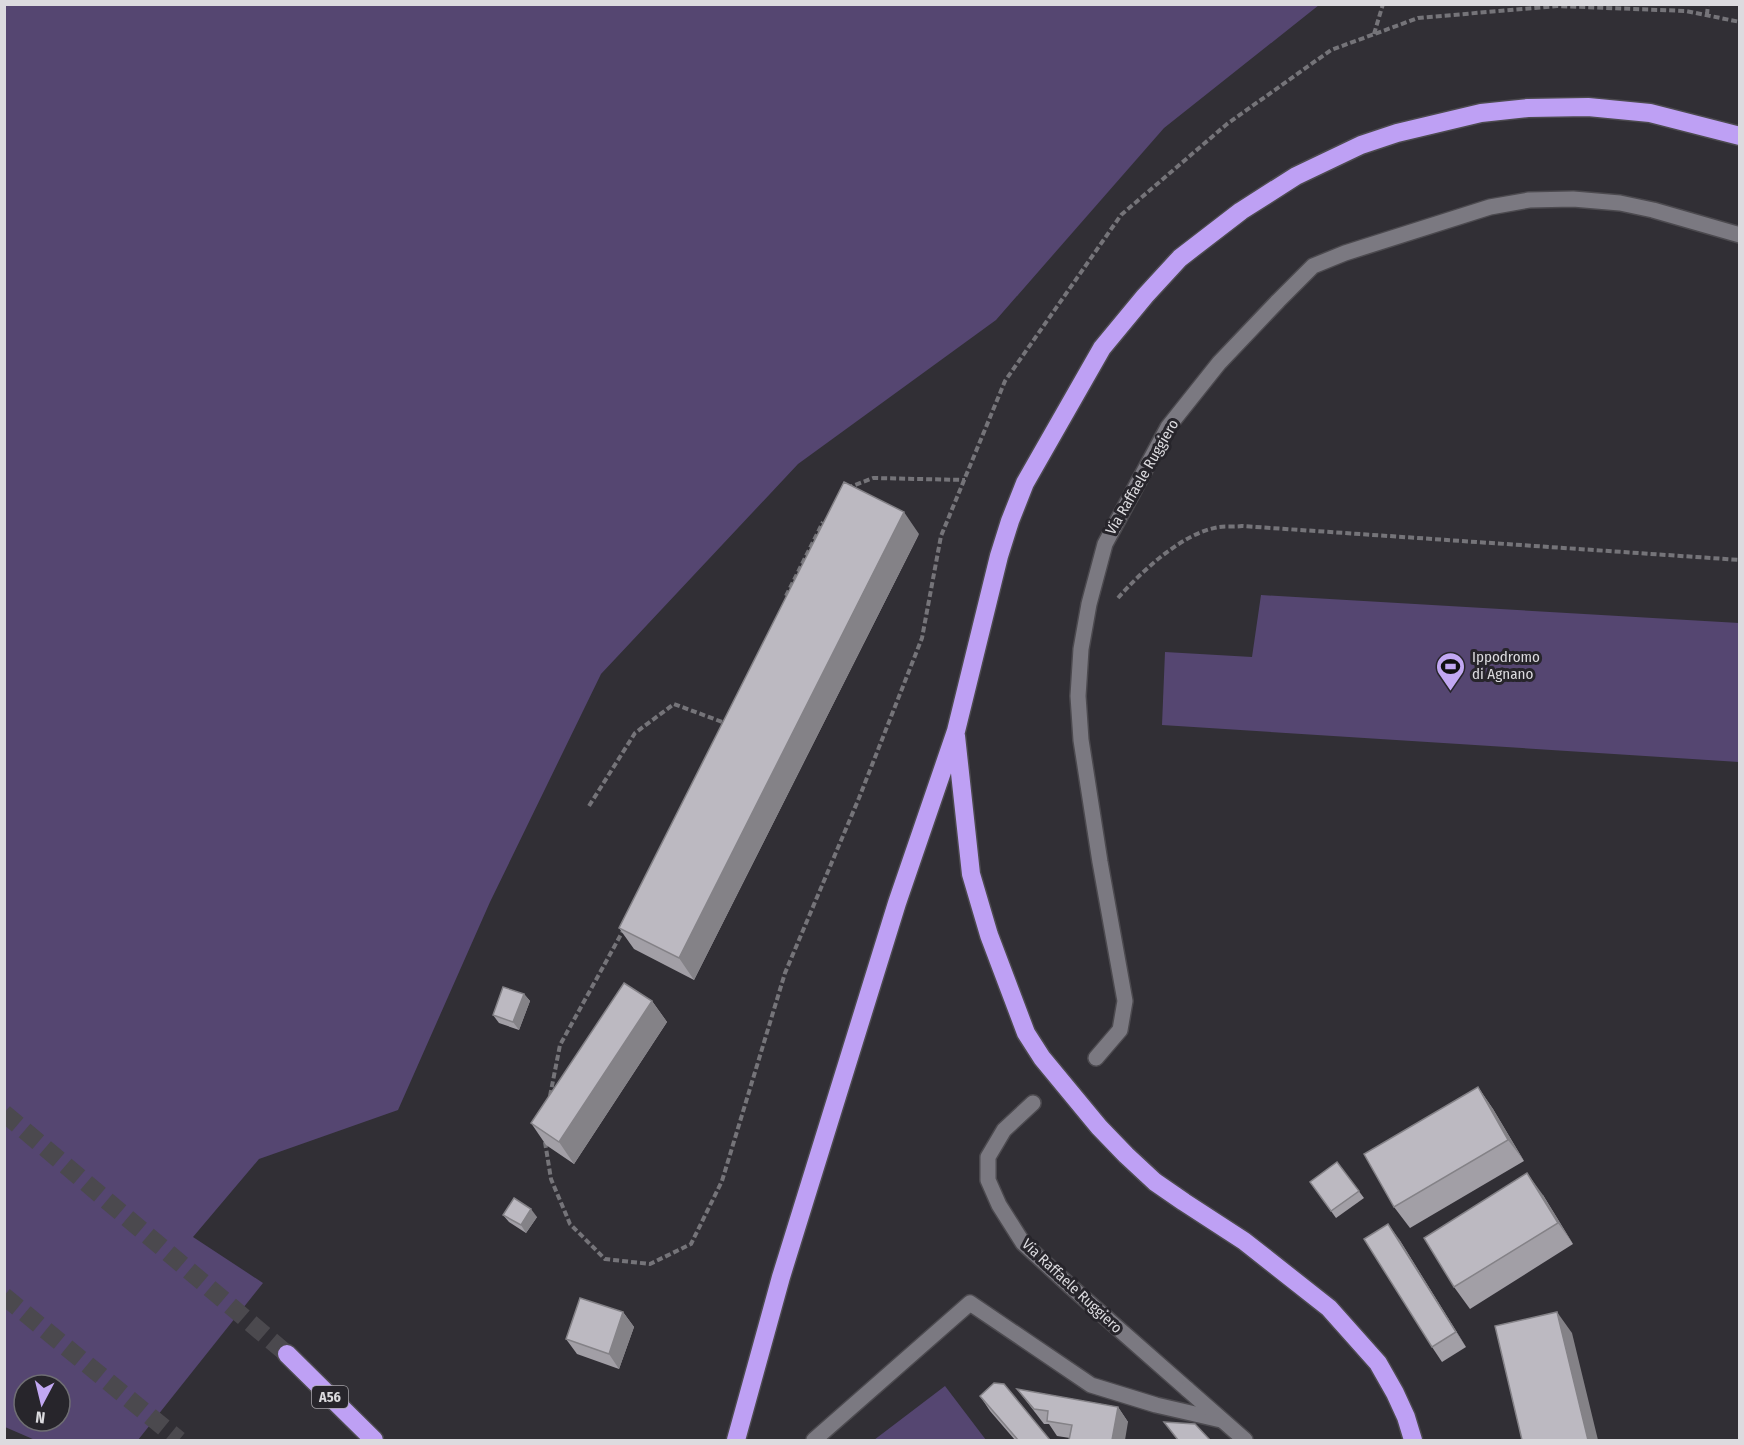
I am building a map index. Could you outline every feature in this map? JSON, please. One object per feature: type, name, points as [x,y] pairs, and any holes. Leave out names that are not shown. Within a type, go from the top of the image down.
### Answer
[{"type":"highway","points":[[736,1440],[781,1277],[893,914],[956,731],[999,556],[1010,521],[1035,464],[1102,348],[1180,258],[1241,211],[1296,176],[1361,145],[1397,133],[1481,113],[1528,108],[1588,107],[1650,113],[1740,135]]},
{"type":"highway","points":[[956,731],[971,874],[989,935],[1026,1033],[1042,1059],[1099,1127],[1155,1182],[1244,1241],[1329,1308],[1378,1363],[1406,1417],[1413,1440]]},
{"type":"highway","name":"A56","points":[[286,1354],[374,1440]]},
{"type":"street","name":"Via Raffaele Ruggiero","points":[[1096,1058],[1120,1030],[1125,1001],[1080,740],[1078,696],[1081,649],[1089,604],[1105,544],[1168,428],[1219,363],[1313,266],[1356,250],[1490,207],[1529,200],[1573,199],[1620,203],[1740,235]]},
{"type":"street","name":"Via Raffaele Ruggiero","points":[[1033,1103],[1004,1130],[988,1157],[988,1180],[999,1205],[1023,1243],[1245,1440]]},
{"type":"street","points":[[814,1440],[970,1303],[1091,1385],[1155,1405],[1221,1420]]},
{"type":"path","points":[[1373,34],[1383,4]]},
{"type":"path","points":[[1707,15],[1708,4]]},
{"type":"path","points":[[545,1138],[551,1179],[570,1224],[606,1259],[650,1264],[691,1244],[722,1181],[785,973],[859,798],[922,638],[941,536],[964,480],[873,478],[840,490]]},
{"type":"path","points":[[781,606],[826,518]]},
{"type":"path","points":[[1112,604],[1136,578],[1170,549],[1200,533],[1218,527],[1242,526],[1740,560]]},
{"type":"path","points":[[589,806],[635,733],[674,704],[725,723]]},
{"type":"path","points":[[721,733],[729,715]]},
{"type":"path","points":[[550,1097],[560,1045],[629,920]]},
{"type":"shaded area","points":[[5,4],[1319,5],[1164,128],[996,320],[798,464],[601,674],[490,902],[398,1110],[259,1159],[193,1237],[263,1283],[138,1440],[35,1440],[19,1433],[72,1433],[72,1373],[12,1373],[12,1430],[5,1427]]},
{"type":"shaded area","name":"Ippodromo di Agnano","points":[[1261,595],[1739,623],[1739,762],[1162,725],[1165,652],[1252,657]]},
{"type":"shaded area","points":[[945,1386],[986,1440],[874,1440]]},
{"type":"building","points":[[844,482],[904,512],[679,958],[619,928]]},
{"type":"building","points":[[624,983],[652,1001],[559,1142],[531,1123]]},
{"type":"building","points":[[503,987],[524,994],[513,1022],[493,1015]]},
{"type":"building","points":[[1478,1087],[1508,1140],[1394,1207],[1364,1154]]},
{"type":"building","points":[[1337,1162],[1359,1191],[1331,1211],[1310,1182]]},
{"type":"building","points":[[1527,1173],[1558,1223],[1454,1287],[1424,1238]]},
{"type":"building","points":[[514,1198],[531,1209],[521,1225],[503,1215]]},
{"type":"building","points":[[1388,1224],[1456,1332],[1432,1347],[1364,1239]]},
{"type":"building","points":[[580,1298],[623,1312],[609,1354],[566,1339]]},
{"type":"building","points":[[1557,1312],[1588,1440],[1522,1440],[1495,1326]]},
{"type":"building","points":[[994,1383],[1004,1384],[1050,1440],[1018,1440],[980,1396]]},
{"type":"building","points":[[1017,1389],[1118,1407],[1112,1440],[1069,1440],[1072,1425],[1047,1421],[1048,1411],[1034,1409]]},
{"type":"building","points":[[1164,1422],[1195,1424],[1210,1440],[1178,1440]]},
{"type":"tunnel","points":[[4,1113],[287,1354]]},
{"type":"tunnel","points":[[4,1296],[179,1440]]},
{"type":"place","name":"Ippodromo di Agnano","points":[[1451,692]]}]
